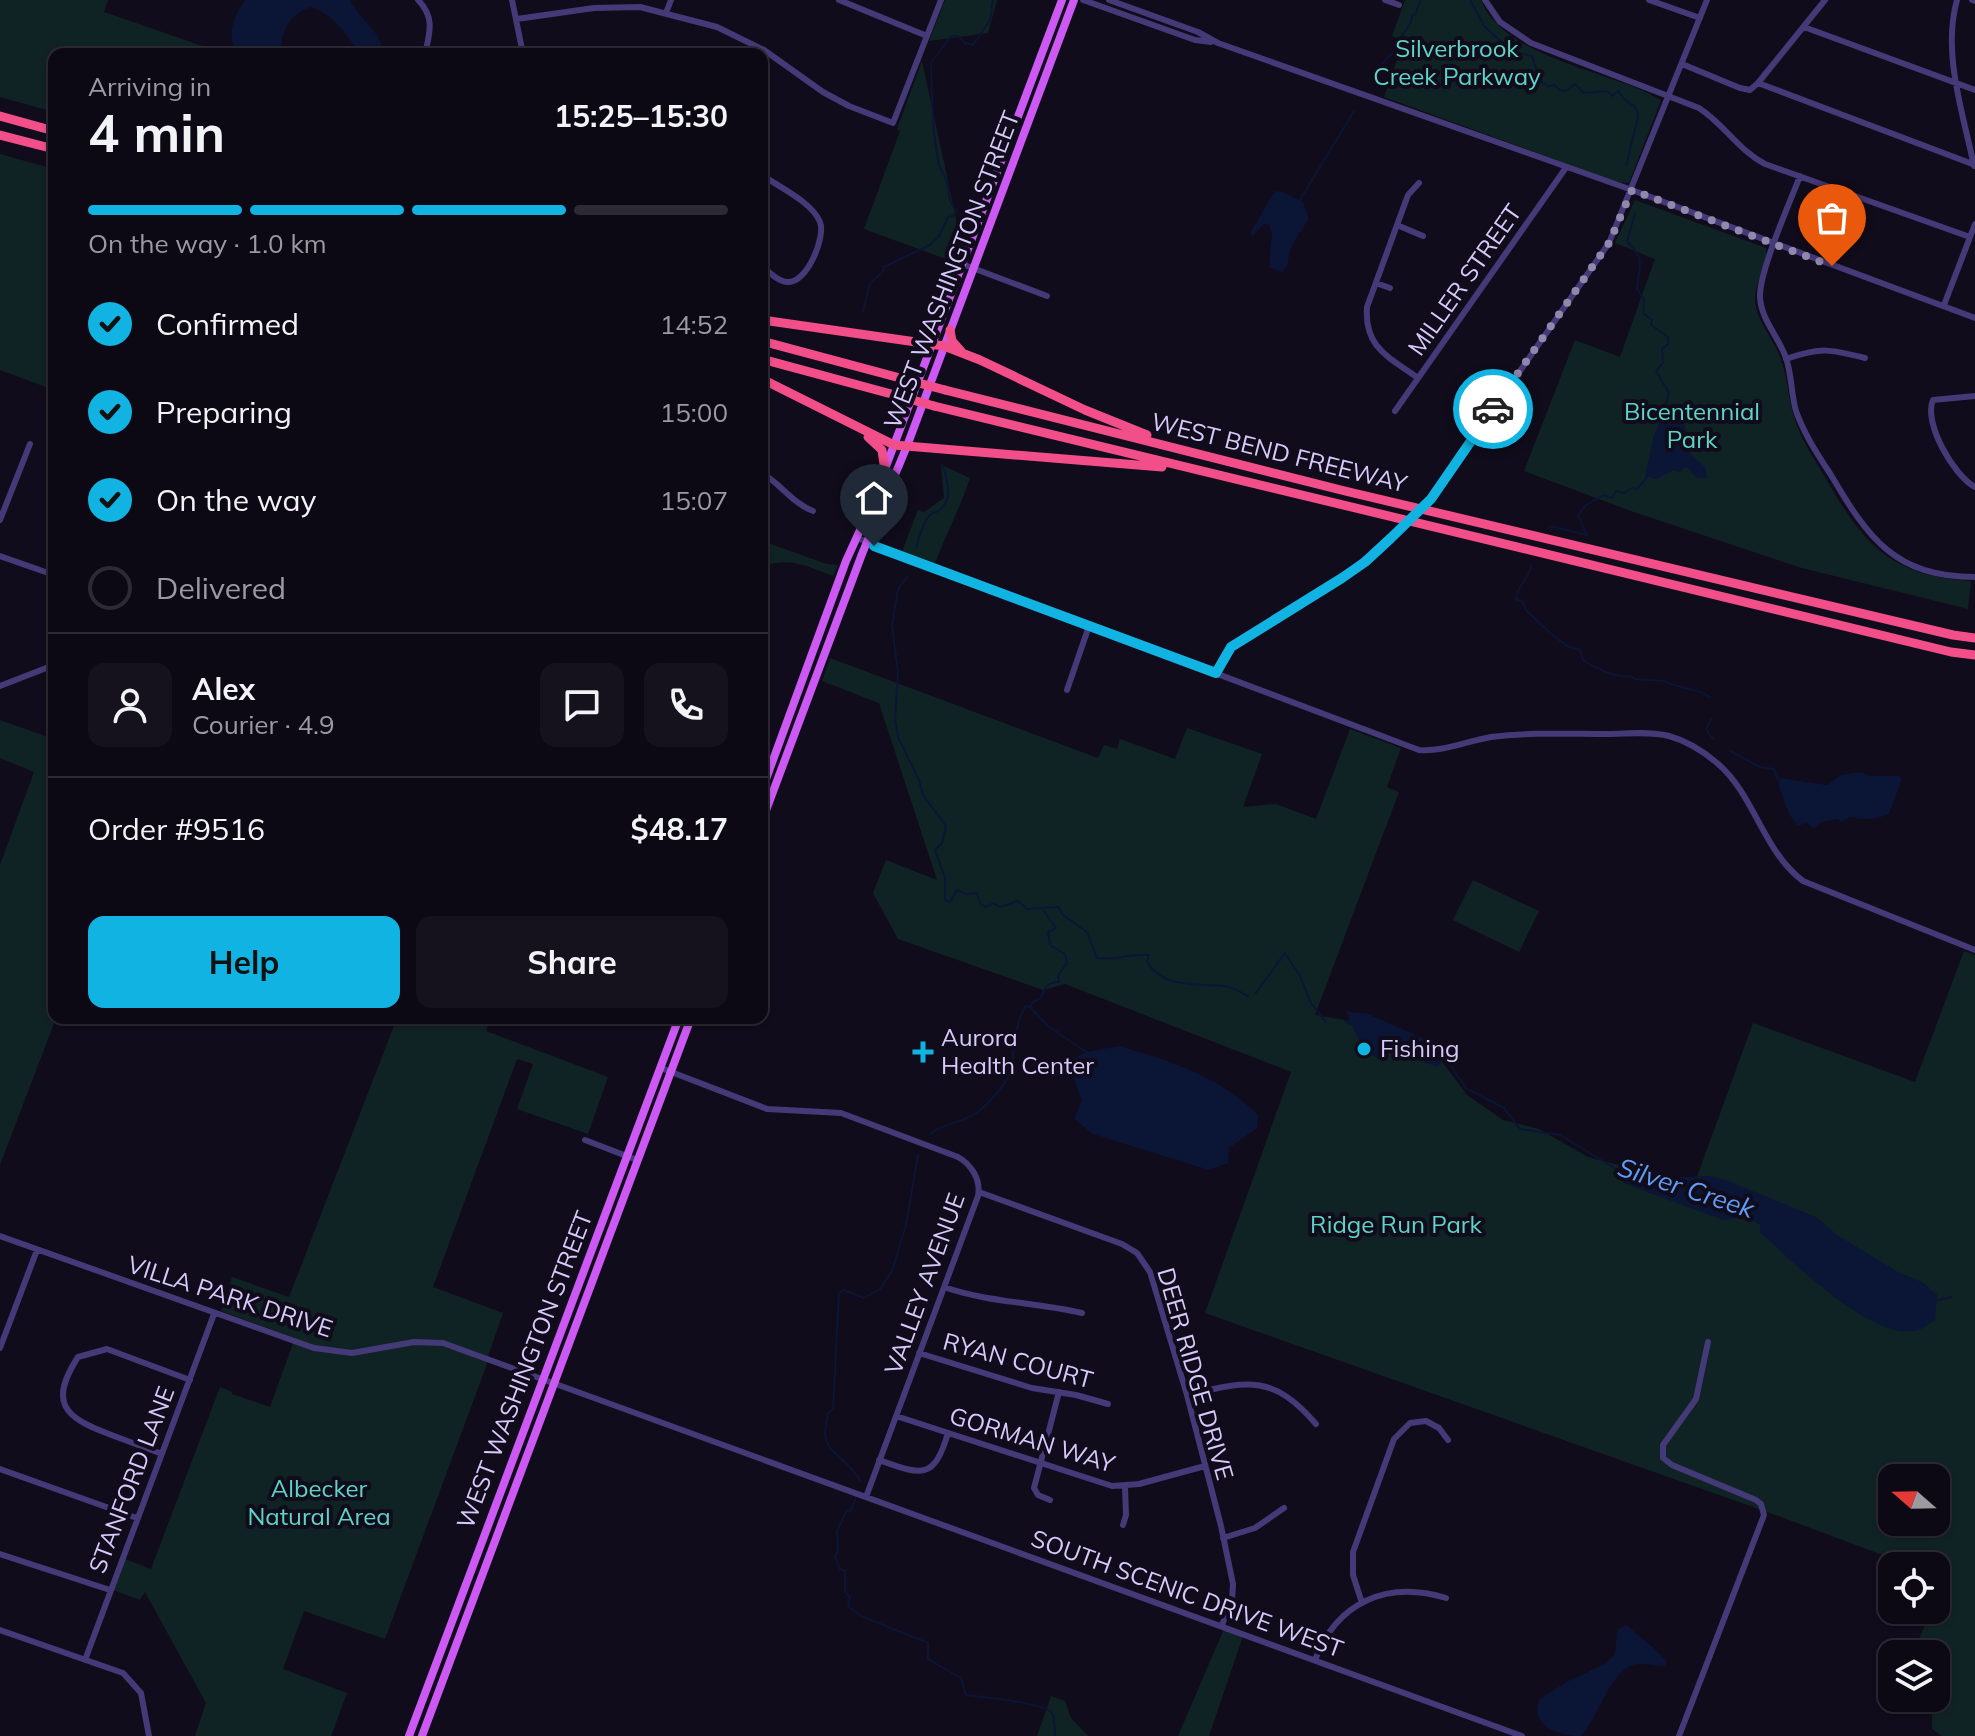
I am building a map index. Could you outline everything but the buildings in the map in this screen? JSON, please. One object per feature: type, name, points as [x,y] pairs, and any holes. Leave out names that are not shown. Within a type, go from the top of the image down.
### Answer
[{"type":"highway","points":[[0,116],[48,129]]},
{"type":"highway","points":[[0,135],[48,147]]},
{"type":"highway","points":[[768,321],[944,346],[1128,428],[1211,457]]},
{"type":"highway","points":[[950,330],[952,341],[963,353]]},
{"type":"highway","name":"WEST BEND FREEWAY","points":[[768,343],[1345,491],[1975,638]]},
{"type":"highway","name":"WEST BEND FREEWAY","points":[[768,361],[934,406],[1921,645],[1975,655]]},
{"type":"highway","points":[[768,382],[894,445],[1201,471]]},
{"type":"highway","points":[[859,429],[882,450],[885,471]]},
{"type":"main road","name":"WEST WASHINGTON STREET","points":[[768,774],[1062,0]]},
{"type":"main road","name":"WEST WASHINGTON STREET","points":[[768,805],[1074,0]]},
{"type":"main road","name":"WEST WASHINGTON STREET","points":[[409,1736],[677,1024]]},
{"type":"main road","name":"WEST WASHINGTON STREET","points":[[422,1736],[689,1024]]},
{"type":"street","points":[[418,0],[429,12],[431,27],[426,48]]},
{"type":"street","points":[[512,0],[522,48]]},
{"type":"street","points":[[666,13],[671,0]]},
{"type":"street","points":[[839,0],[927,36]]},
{"type":"street","points":[[768,53],[823,92],[893,123],[941,0]]},
{"type":"street","points":[[1083,0],[1195,40],[1218,43]]},
{"type":"street","points":[[1109,0],[1198,32],[1218,43],[1565,169],[1632,190],[1975,318]]},
{"type":"street","points":[[1385,0],[1399,5]]},
{"type":"street","points":[[1485,0],[1500,22],[1531,43],[1699,108],[1717,120],[1750,156],[1972,235]]},
{"type":"street","points":[[1649,0],[1700,18]]},
{"type":"street","points":[[1216,673],[1231,647],[1365,562],[1431,499],[1609,243],[1707,0]]},
{"type":"street","points":[[1682,64],[1750,90],[1825,0]]},
{"type":"street","points":[[1957,0],[1952,37],[1956,83],[1975,166]]},
{"type":"street","points":[[517,19],[594,8],[640,7],[717,27],[760,48]]},
{"type":"street","points":[[1804,27],[1975,90]]},
{"type":"street","points":[[1758,83],[1975,166]]},
{"type":"street","name":"MILLER STREET","points":[[1395,411],[1565,169]]},
{"type":"street","points":[[1800,176],[1759,293],[1761,306],[1786,359],[1795,409],[1803,428],[1858,521],[1874,540],[1909,564],[1935,573],[1975,577]]},
{"type":"street","points":[[768,179],[806,205],[819,219],[823,231],[800,280],[789,283],[781,281],[768,271]]},
{"type":"street","points":[[1418,378],[1383,353],[1372,341],[1366,325],[1367,307],[1408,195],[1419,183]]},
{"type":"street","points":[[1944,305],[1975,224]]},
{"type":"street","points":[[1397,225],[1423,236]]},
{"type":"street","points":[[962,264],[1047,296]]},
{"type":"street","points":[[1376,283],[1390,288]]},
{"type":"street","points":[[1786,359],[1832,349],[1865,358]]},
{"type":"street","points":[[1975,396],[1939,398],[1933,400],[1931,405],[1932,425],[1947,455],[1975,487]]},
{"type":"street","points":[[0,520],[30,444]]},
{"type":"street","points":[[768,477],[799,506],[813,511]]},
{"type":"street","points":[[857,538],[1419,750],[1432,751],[1488,738],[1523,734],[1655,734],[1679,740],[1704,753],[1723,768],[1774,852],[1803,881],[1975,950]]},
{"type":"street","points":[[0,556],[48,573]]},
{"type":"street","points":[[1067,690],[1089,626]]},
{"type":"street","points":[[0,686],[48,667]]},
{"type":"street","name":"VALLEY AVENUE","points":[[661,1068],[767,1109],[841,1113],[958,1157],[976,1176],[979,1192],[866,1497]]},
{"type":"street","points":[[585,1140],[637,1160]]},
{"type":"street","name":"DEER RIDGE DRIVE","points":[[979,1192],[1122,1244],[1137,1253],[1150,1272],[1187,1395],[1233,1584],[1232,1600],[1222,1625]]},
{"type":"street","name":"VILLA PARK DRIVE","points":[[0,1236],[314,1348],[366,1352],[414,1342],[443,1343],[555,1382]]},
{"type":"street","points":[[0,1348],[37,1250]]},
{"type":"street","points":[[944,1287],[1001,1302],[1053,1306],[1082,1313]]},
{"type":"street","name":"STANFORD LANE","points":[[85,1660],[214,1314]]},
{"type":"street","points":[[1679,1736],[1764,1515],[1761,1504],[1756,1500],[1672,1465],[1663,1458],[1663,1445],[1696,1399],[1708,1342]]},
{"type":"street","points":[[162,1454],[80,1423],[64,1407],[66,1375],[78,1357],[107,1349],[190,1380]]},
{"type":"street","name":"RYAN COURT","points":[[919,1353],[1032,1388],[1108,1404]]},
{"type":"street","name":"SOUTH SCENIC DRIVE WEST","points":[[555,1382],[1522,1736]]},
{"type":"street","points":[[1187,1395],[1240,1383],[1253,1384],[1289,1397],[1316,1424]]},
{"type":"street","points":[[1050,1500],[1035,1491],[1059,1392]]},
{"type":"street","name":"GORMAN WAY","points":[[896,1416],[1112,1486],[1125,1487],[1205,1466]]},
{"type":"street","points":[[1362,1603],[1353,1575],[1353,1552],[1394,1439],[1410,1423],[1426,1421],[1439,1428],[1448,1440]]},
{"type":"street","points":[[879,1460],[913,1472],[925,1471],[938,1461],[948,1433]]},
{"type":"street","points":[[0,1469],[137,1518]]},
{"type":"street","points":[[1123,1525],[1126,1515],[1125,1487]]},
{"type":"street","points":[[1223,1538],[1255,1528],[1284,1508]]},
{"type":"street","points":[[0,1554],[110,1590]]},
{"type":"street","points":[[1315,1660],[1329,1630],[1342,1615],[1362,1603],[1380,1595],[1399,1592],[1446,1598]]},
{"type":"street","points":[[0,1631],[123,1673],[135,1684],[145,1703],[149,1736]]},
{"type":"green space","points":[[0,0],[108,0],[104,12],[208,48],[48,48],[48,110],[0,97]]},
{"type":"green space","points":[[945,0],[997,0],[988,33],[929,41]]},
{"type":"green space","name":"Silverbrook Creek Parkway","points":[[1405,0],[1481,0],[1493,20],[1535,50],[1661,100],[1629,183],[1617,182],[1384,97],[1404,41],[1392,36]]},
{"type":"green space","points":[[922,61],[957,223],[971,229],[957,263],[864,229]]},
{"type":"green space","points":[[0,154],[48,167],[48,388],[0,370]]},
{"type":"green space","name":"Bicentennial Park","points":[[1635,200],[1766,248],[1755,294],[1756,309],[1779,355],[1794,417],[1807,447],[1852,521],[1882,552],[1899,564],[1919,572],[1971,581],[1968,609],[1802,568],[1631,511],[1524,471],[1575,340],[1620,357],[1655,259],[1615,243]]},
{"type":"green space","points":[[941,465],[970,478],[934,566],[901,554],[918,510],[924,512],[944,498]]},
{"type":"green space","points":[[768,543],[838,565],[833,576],[789,562],[768,565]]},
{"type":"green space","name":"Ridge Run Park","points":[[830,658],[1098,758],[1104,745],[1117,749],[1120,739],[1175,759],[1187,728],[1262,754],[1243,807],[1276,804],[1316,819],[1350,729],[1401,748],[1387,787],[1399,792],[1315,1015],[1357,1022],[1431,1047],[1467,1095],[1503,1120],[1539,1129],[1588,1157],[1694,1185],[1753,1023],[1915,1082],[1964,951],[1975,955],[1975,1736],[1942,1736],[1932,1729],[1932,1712],[1950,1712],[1950,1640],[1918,1640],[1926,1624],[1950,1624],[1950,1552],[1878,1553],[1205,1313],[1291,1072],[1065,984],[1043,990],[898,939],[873,893],[886,860],[937,880],[879,703],[822,681]]},
{"type":"green space","points":[[0,720],[48,737],[48,1024],[54,1024],[0,1165],[0,865],[34,772],[0,758]]},
{"type":"green space","points":[[1473,880],[1539,911],[1519,952],[1453,920]]},
{"type":"green space","name":"Albecker Natural Area","points":[[395,1024],[488,1024],[486,1031],[608,1077],[588,1134],[517,1109],[533,1064],[517,1059],[433,1287],[503,1313],[385,1639],[304,1611],[283,1669],[347,1693],[331,1736],[195,1736],[206,1703],[145,1592],[140,1600],[113,1590],[125,1559],[151,1569],[220,1387],[270,1407],[295,1338],[221,1311],[232,1277],[289,1297]]},
{"type":"green space","points":[[1224,1629],[1243,1636],[1209,1736],[1178,1736]]},
{"type":"green space","points":[[1051,1696],[1065,1701],[1071,1718],[1088,1736],[1037,1736]]},
{"type":"water","points":[[245,0],[350,0],[375,32],[382,48],[356,48],[334,21],[311,7],[297,14],[287,25],[281,48],[234,48],[232,39],[237,13]]},
{"type":"water","points":[[1275,191],[1303,202],[1309,219],[1292,246],[1288,264],[1282,272],[1269,267],[1272,233],[1269,225],[1264,224],[1253,236],[1250,233]]},
{"type":"water","points":[[1665,408],[1679,410],[1691,454],[1706,468],[1707,478],[1697,478],[1687,467],[1680,473],[1674,470],[1657,479],[1645,476],[1654,435]]},
{"type":"water","points":[[1861,772],[1870,776],[1899,776],[1902,779],[1889,814],[1870,819],[1850,817],[1841,822],[1838,819],[1822,822],[1814,828],[1806,823],[1798,826],[1789,814],[1778,784],[1781,778],[1827,785],[1841,775]]},
{"type":"water","points":[[1346,1011],[1368,1014],[1438,1045],[1438,1056],[1442,1061],[1438,1067],[1392,1046],[1385,1058],[1380,1060],[1362,1044]]},
{"type":"water","points":[[1119,1046],[1176,1064],[1211,1080],[1258,1115],[1257,1128],[1229,1148],[1228,1163],[1209,1170],[1093,1134],[1074,1119],[1082,1100],[1074,1080],[1075,1058],[1086,1052]]},
{"type":"water","points":[[1627,1171],[1677,1177],[1709,1176],[1726,1180],[1818,1218],[1837,1235],[1898,1272],[1924,1283],[1937,1295],[1935,1320],[1919,1330],[1901,1331],[1880,1325],[1857,1313],[1813,1279],[1760,1232],[1760,1225],[1746,1217],[1723,1220],[1623,1183]]},
{"type":"water","points":[[1627,1625],[1663,1657],[1667,1662],[1665,1666],[1638,1664],[1626,1669],[1611,1685],[1581,1736],[1548,1728],[1538,1716],[1540,1699],[1568,1681],[1605,1664],[1615,1654],[1617,1630]]},
{"type":"waterway","name":"Silver Creek","points":[[863,311],[870,283],[882,273],[884,267],[930,245],[939,236],[948,217],[957,211],[950,201],[947,182],[939,165],[931,63],[951,36],[958,36],[965,43],[973,45],[990,20],[993,0]]},
{"type":"waterway","points":[[1371,79],[1399,48],[1398,41],[1411,23],[1421,0]]},
{"type":"waterway","points":[[1470,0],[1485,27],[1506,46],[1513,52],[1532,56],[1540,81],[1566,91],[1575,84],[1584,93],[1608,91],[1612,96],[1618,91],[1635,107],[1638,117],[1626,166]]},
{"type":"waterway","points":[[1300,200],[1354,111]]},
{"type":"waterway","points":[[1635,213],[1627,241],[1639,258],[1637,289],[1644,299],[1643,313],[1652,320],[1651,325],[1668,337],[1668,344],[1662,349],[1663,363],[1656,371],[1669,393],[1665,408]]},
{"type":"waterway","name":"Silver Creek","points":[[916,547],[927,519],[941,509],[947,499],[947,481],[942,464]]},
{"type":"waterway","points":[[1549,528],[1587,535],[1578,515],[1586,505],[1604,495],[1612,498],[1616,491],[1624,493],[1632,488],[1637,489],[1648,476]]},
{"type":"waterway","points":[[1531,565],[1516,599],[1523,602],[1526,610],[1550,633],[1567,646],[1580,650],[1583,660],[1611,674],[1665,681],[1710,697]]},
{"type":"waterway","name":"Silver Creek","points":[[907,577],[898,589],[892,625],[898,673],[895,720],[898,737],[923,795],[946,826],[942,843],[935,850],[945,878],[945,900],[950,902],[957,890],[966,894],[977,893],[981,905],[986,907],[993,903],[1000,907],[1018,901],[1027,909],[1058,907],[1063,915],[1087,932],[1097,958],[1149,955],[1147,961],[1161,976],[1181,983],[1227,987],[1248,996]]},
{"type":"waterway","points":[[1711,719],[1706,729],[1713,739]]},
{"type":"waterway","points":[[1730,751],[1760,767],[1774,769],[1778,780]]},
{"type":"waterway","points":[[1044,911],[1056,928],[1048,932],[1050,945],[1065,954],[1067,963],[1058,975],[1059,982],[1047,986],[1041,998],[1030,1007],[1048,1026],[1086,1052]]},
{"type":"waterway","name":"Silver Creek","points":[[1256,993],[1285,953],[1300,976],[1311,1003],[1326,1022]]},
{"type":"waterway","points":[[930,1134],[975,1114],[1000,1088],[1010,1072],[1019,1021],[1026,1006],[1030,1007]]},
{"type":"waterway","name":"Silver Creek","points":[[1345,1021],[1351,1024]]},
{"type":"waterway","name":"Silver Creek","points":[[1437,1051],[1442,1053],[1466,1088],[1504,1108],[1520,1129],[1560,1135],[1626,1175]]},
{"type":"waterway","points":[[860,1481],[828,1445],[825,1437],[828,1413],[833,1409],[839,1293],[844,1290],[864,1298],[880,1289],[892,1271],[906,1225],[918,1155]]},
{"type":"waterway","name":"Silver Creek","points":[[1936,1301],[1951,1297]]},
{"type":"waterway","points":[[856,1497],[851,1511],[847,1510],[837,1531],[838,1550],[835,1557],[840,1569],[845,1571],[845,1592],[850,1597],[848,1606],[861,1616],[928,1643],[928,1659],[961,1678],[966,1695],[1045,1708],[1053,1714],[1055,1736]]},
{"type":"way so far","points":[[1493,409],[1609,243],[1632,190],[1832,266]]},
{"type":"place","name":"Fishing","points":[[1364,1049]]},
{"type":"place","name":"Aurora Health Center","points":[[923,1052]]},
{"type":"route","points":[[874,546],[1216,673],[1231,647],[1342,578],[1391,538],[1431,499],[1493,409]]}]
